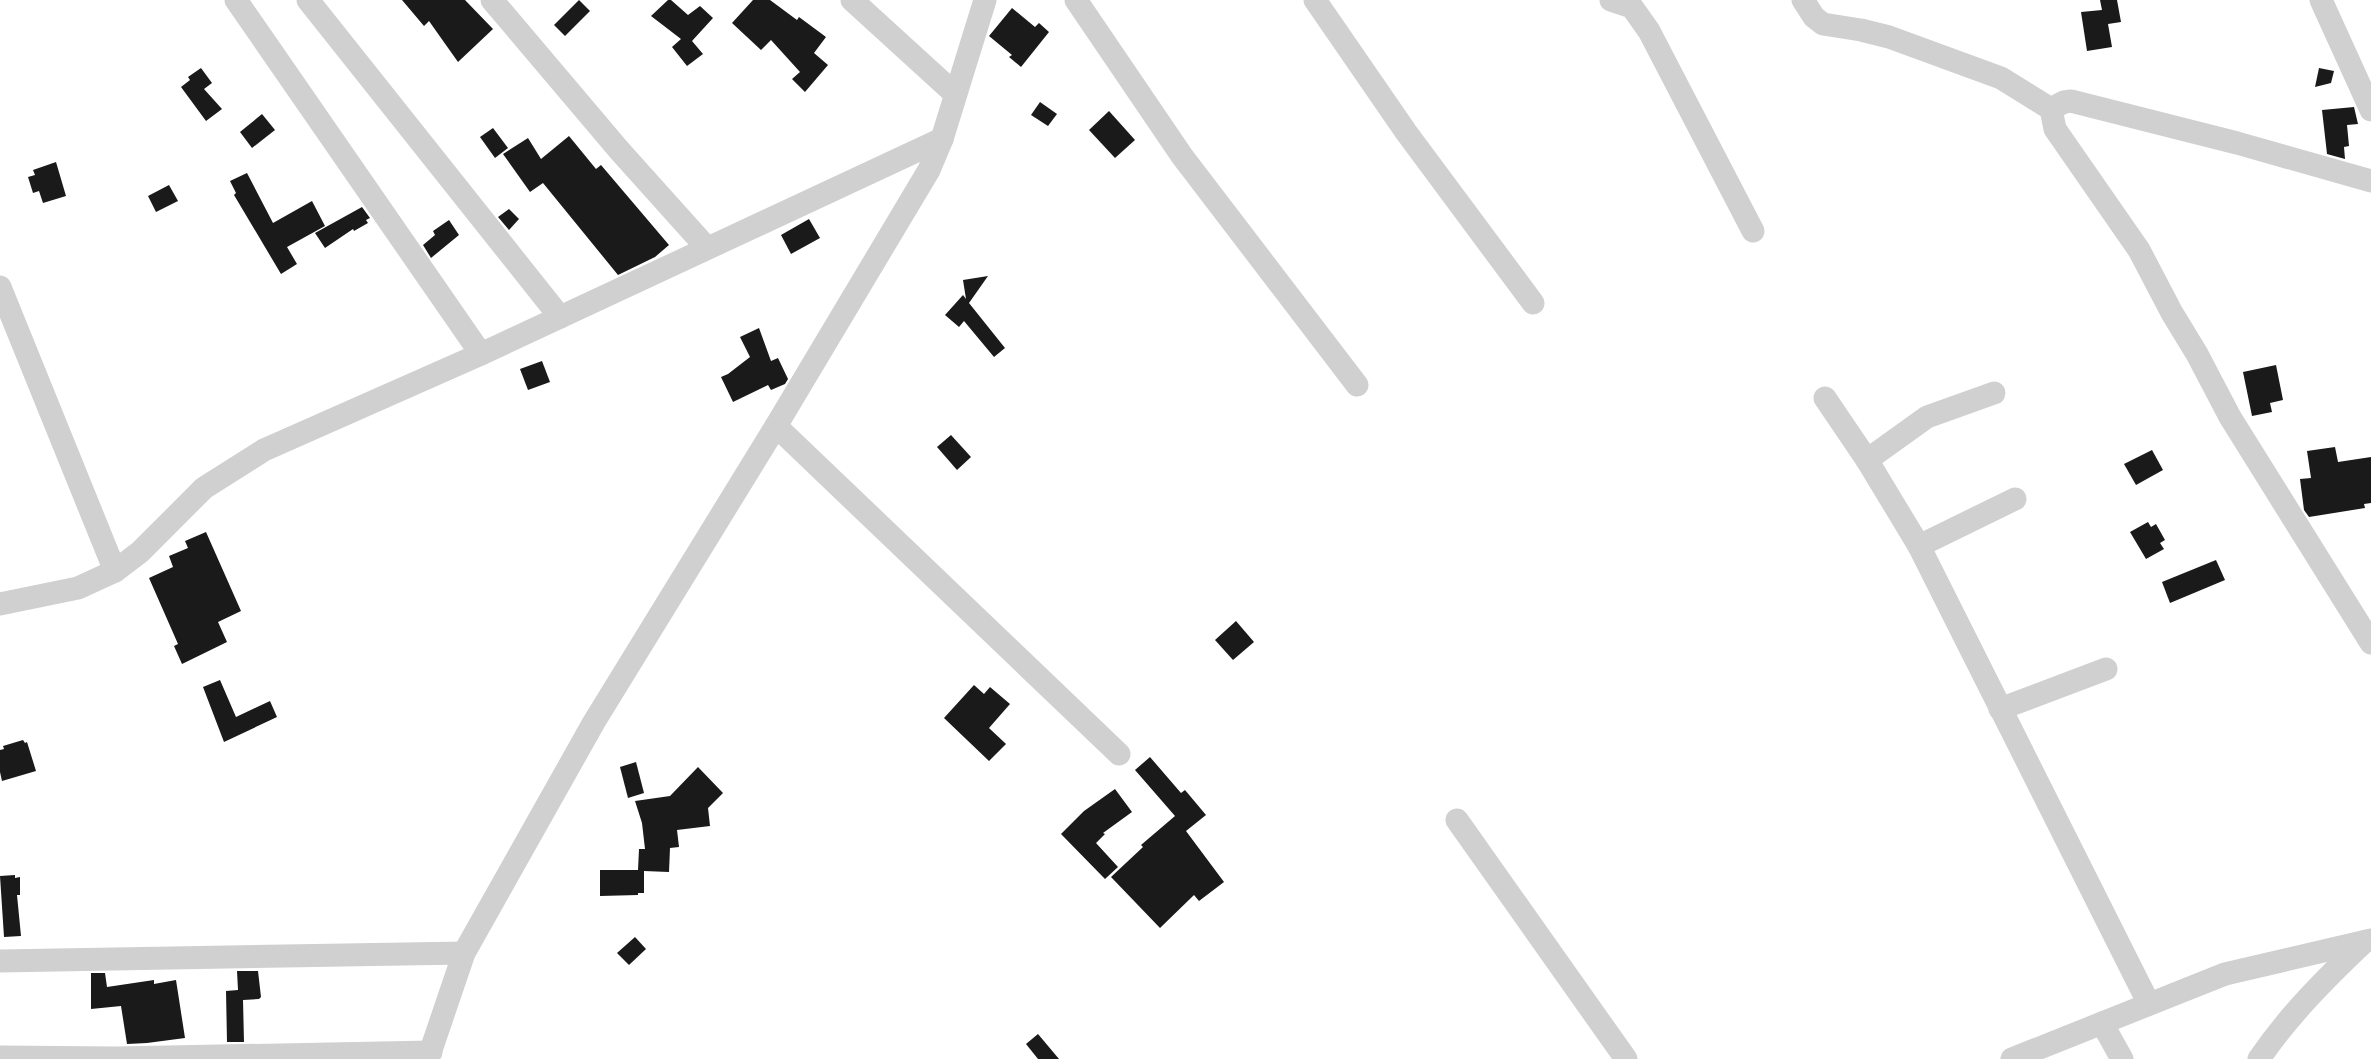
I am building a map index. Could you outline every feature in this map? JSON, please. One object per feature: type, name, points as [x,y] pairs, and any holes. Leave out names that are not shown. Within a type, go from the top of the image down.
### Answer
[{"type":"street","points":[[236,0],[481,354]]},
{"type":"street","points":[[308,0],[560,317]]},
{"type":"street","points":[[492,0],[618,150],[708,248]]},
{"type":"street","points":[[852,0],[954,93]]},
{"type":"street","points":[[1076,0],[1182,156],[1357,385]]},
{"type":"street","points":[[1315,0],[1406,132],[1533,303]]},
{"type":"street","points":[[1611,0],[1632,7],[1649,31],[1753,231]]},
{"type":"street","points":[[1803,0],[1814,17],[1823,24],[1889,37],[2001,79],[2051,109],[2055,129],[2139,250],[2230,417],[2371,643]]},
{"type":"street","points":[[2321,0],[2371,110]]},
{"type":"street","points":[[0,1057],[430,1055],[464,953],[594,722],[929,170],[942,139],[980,3]]},
{"type":"street","points":[[2051,109],[2071,101],[2237,143],[2371,181]]},
{"type":"street","points":[[0,604],[78,588],[115,571],[140,552],[204,488],[264,450],[481,354],[942,139]]},
{"type":"street","points":[[0,287],[115,571]]},
{"type":"street","points":[[1867,460],[1927,417],[1994,393]]},
{"type":"street","points":[[1825,398],[1867,460],[1919,546],[2150,1004]]},
{"type":"street","points":[[776,426],[1119,754]]},
{"type":"street","points":[[1919,546],[2015,499]]},
{"type":"street","points":[[2000,709],[2106,669]]},
{"type":"street","points":[[1457,820],[1626,1059]]},
{"type":"street","points":[[2012,1059],[2225,974],[2369,937]]},
{"type":"street","points":[[2259,1059],[2278,1031],[2315,989],[2369,937]]},
{"type":"street","points":[[0,961],[464,953]]},
{"type":"street","points":[[2102,1023],[2122,1059]]},
{"type":"building","points":[[402,0],[465,0],[493,29],[458,62],[429,21],[424,26]]},
{"type":"building","points":[[579,0],[590,11],[565,36],[554,25]]},
{"type":"building","points":[[668,0],[688,15],[700,6],[713,18],[692,41],[703,54],[687,66],[672,47],[681,39],[651,16]]},
{"type":"building","points":[[753,0],[770,0],[826,37],[814,53],[828,65],[805,92],[792,79],[800,72],[771,40],[761,50],[732,23]]},
{"type":"building","points":[[2100,0],[2117,0],[2121,22],[2108,24],[2112,47],[2087,51],[2081,12],[2102,10]]},
{"type":"building","points":[[1012,8],[1035,27],[1039,23],[1049,32],[1021,67],[1009,57],[1012,55],[989,36]]},
{"type":"building","points":[[201,68],[212,83],[204,89],[222,109],[206,121],[181,87],[190,80],[188,77]]},
{"type":"building","points":[[2319,68],[2334,71],[2331,83],[2315,87]]},
{"type":"building","points":[[1040,102],[1057,114],[1048,126],[1031,115]]},
{"type":"building","points":[[2354,107],[2358,124],[2347,125],[2349,146],[2344,147],[2345,159],[2327,154],[2322,110]]},
{"type":"building","points":[[1109,111],[1135,140],[1115,158],[1089,130]]},
{"type":"building","points":[[262,114],[275,130],[252,148],[240,132]]},
{"type":"building","points":[[493,128],[508,148],[495,158],[480,137]]},
{"type":"building","points":[[569,136],[596,169],[601,165],[669,245],[655,257],[618,275],[543,183],[530,192],[503,154],[528,138],[541,159]]},
{"type":"building","points":[[56,162],[66,196],[43,203],[39,191],[33,193],[28,177],[35,175],[33,170]]},
{"type":"building","points":[[247,173],[273,223],[312,201],[325,226],[287,247],[297,264],[281,274],[234,195],[236,193],[230,181]]},
{"type":"building","points":[[169,185],[178,201],[156,212],[148,196]]},
{"type":"building","points":[[362,207],[370,218],[366,220],[368,223],[354,231],[353,229],[325,248],[315,233]]},
{"type":"building","points":[[509,209],[519,219],[509,230],[498,217]]},
{"type":"building","points":[[809,219],[820,238],[791,254],[781,235]]},
{"type":"building","points":[[449,220],[459,235],[431,258],[423,245],[435,235],[433,231]]},
{"type":"building","points":[[988,276],[969,303],[1005,348],[994,357],[964,321],[959,327],[945,315],[963,295],[966,299],[963,280]]},
{"type":"building","points":[[759,328],[771,361],[778,358],[788,379],[785,384],[771,390],[768,385],[733,402],[721,377],[750,357],[740,337]]},
{"type":"building","points":[[542,361],[550,382],[528,390],[520,369]]},
{"type":"building","points":[[2276,365],[2283,400],[2270,403],[2272,412],[2252,416],[2243,372]]},
{"type":"building","points":[[951,435],[971,457],[957,470],[937,447]]},
{"type":"building","points":[[2335,447],[2338,462],[2371,457],[2371,503],[2364,504],[2365,508],[2309,517],[2304,510],[2300,479],[2311,478],[2307,451]]},
{"type":"building","points":[[2152,450],[2163,470],[2136,485],[2124,464]]},
{"type":"building","points":[[2148,522],[2151,527],[2156,524],[2165,540],[2160,543],[2164,549],[2146,559],[2130,532]]},
{"type":"building","points":[[206,532],[241,611],[218,622],[227,642],[182,664],[174,646],[178,644],[149,578],[173,567],[169,556],[188,548],[185,541]]},
{"type":"building","points":[[2216,560],[2225,580],[2170,603],[2162,582]]},
{"type":"building","points":[[1236,621],[1254,642],[1233,660],[1215,640]]},
{"type":"building","points":[[220,680],[236,717],[270,701],[277,717],[224,742],[203,687]]},
{"type":"building","points":[[974,685],[984,694],[990,687],[1010,704],[989,728],[1006,744],[989,761],[944,718]]},
{"type":"building","points":[[23,740],[27,742],[36,771],[2,781],[0,750],[4,749],[3,746]]},
{"type":"building","points":[[1150,757],[1181,793],[1185,790],[1206,815],[1186,831],[1224,882],[1199,901],[1194,895],[1160,928],[1111,877],[1143,847],[1141,845],[1175,816],[1135,770]]},
{"type":"building","points":[[636,762],[644,793],[628,798],[620,767]]},
{"type":"building","points":[[698,767],[723,793],[708,808],[710,826],[677,830],[679,847],[670,848],[669,872],[644,871],[644,893],[600,896],[600,870],[638,870],[639,849],[645,849],[642,823],[635,801],[670,796]]},
{"type":"building","points":[[1115,789],[1132,812],[1103,833],[1105,834],[1096,843],[1118,867],[1105,879],[1061,834],[1084,811]]},
{"type":"building","points":[[15,875],[15,878],[20,877],[20,895],[17,895],[21,936],[4,937],[0,876]]},
{"type":"building","points":[[635,937],[646,949],[629,965],[617,953]]},
{"type":"building","points":[[237,971],[258,971],[261,997],[243,1000],[244,1042],[227,1042],[226,991],[238,990]]},
{"type":"building","points":[[91,973],[105,973],[107,987],[154,980],[154,984],[176,980],[185,1038],[127,1044],[121,1006],[91,1009]]},
{"type":"building","points":[[1038,1034],[1059,1059],[1038,1059],[1026,1044]]}]
